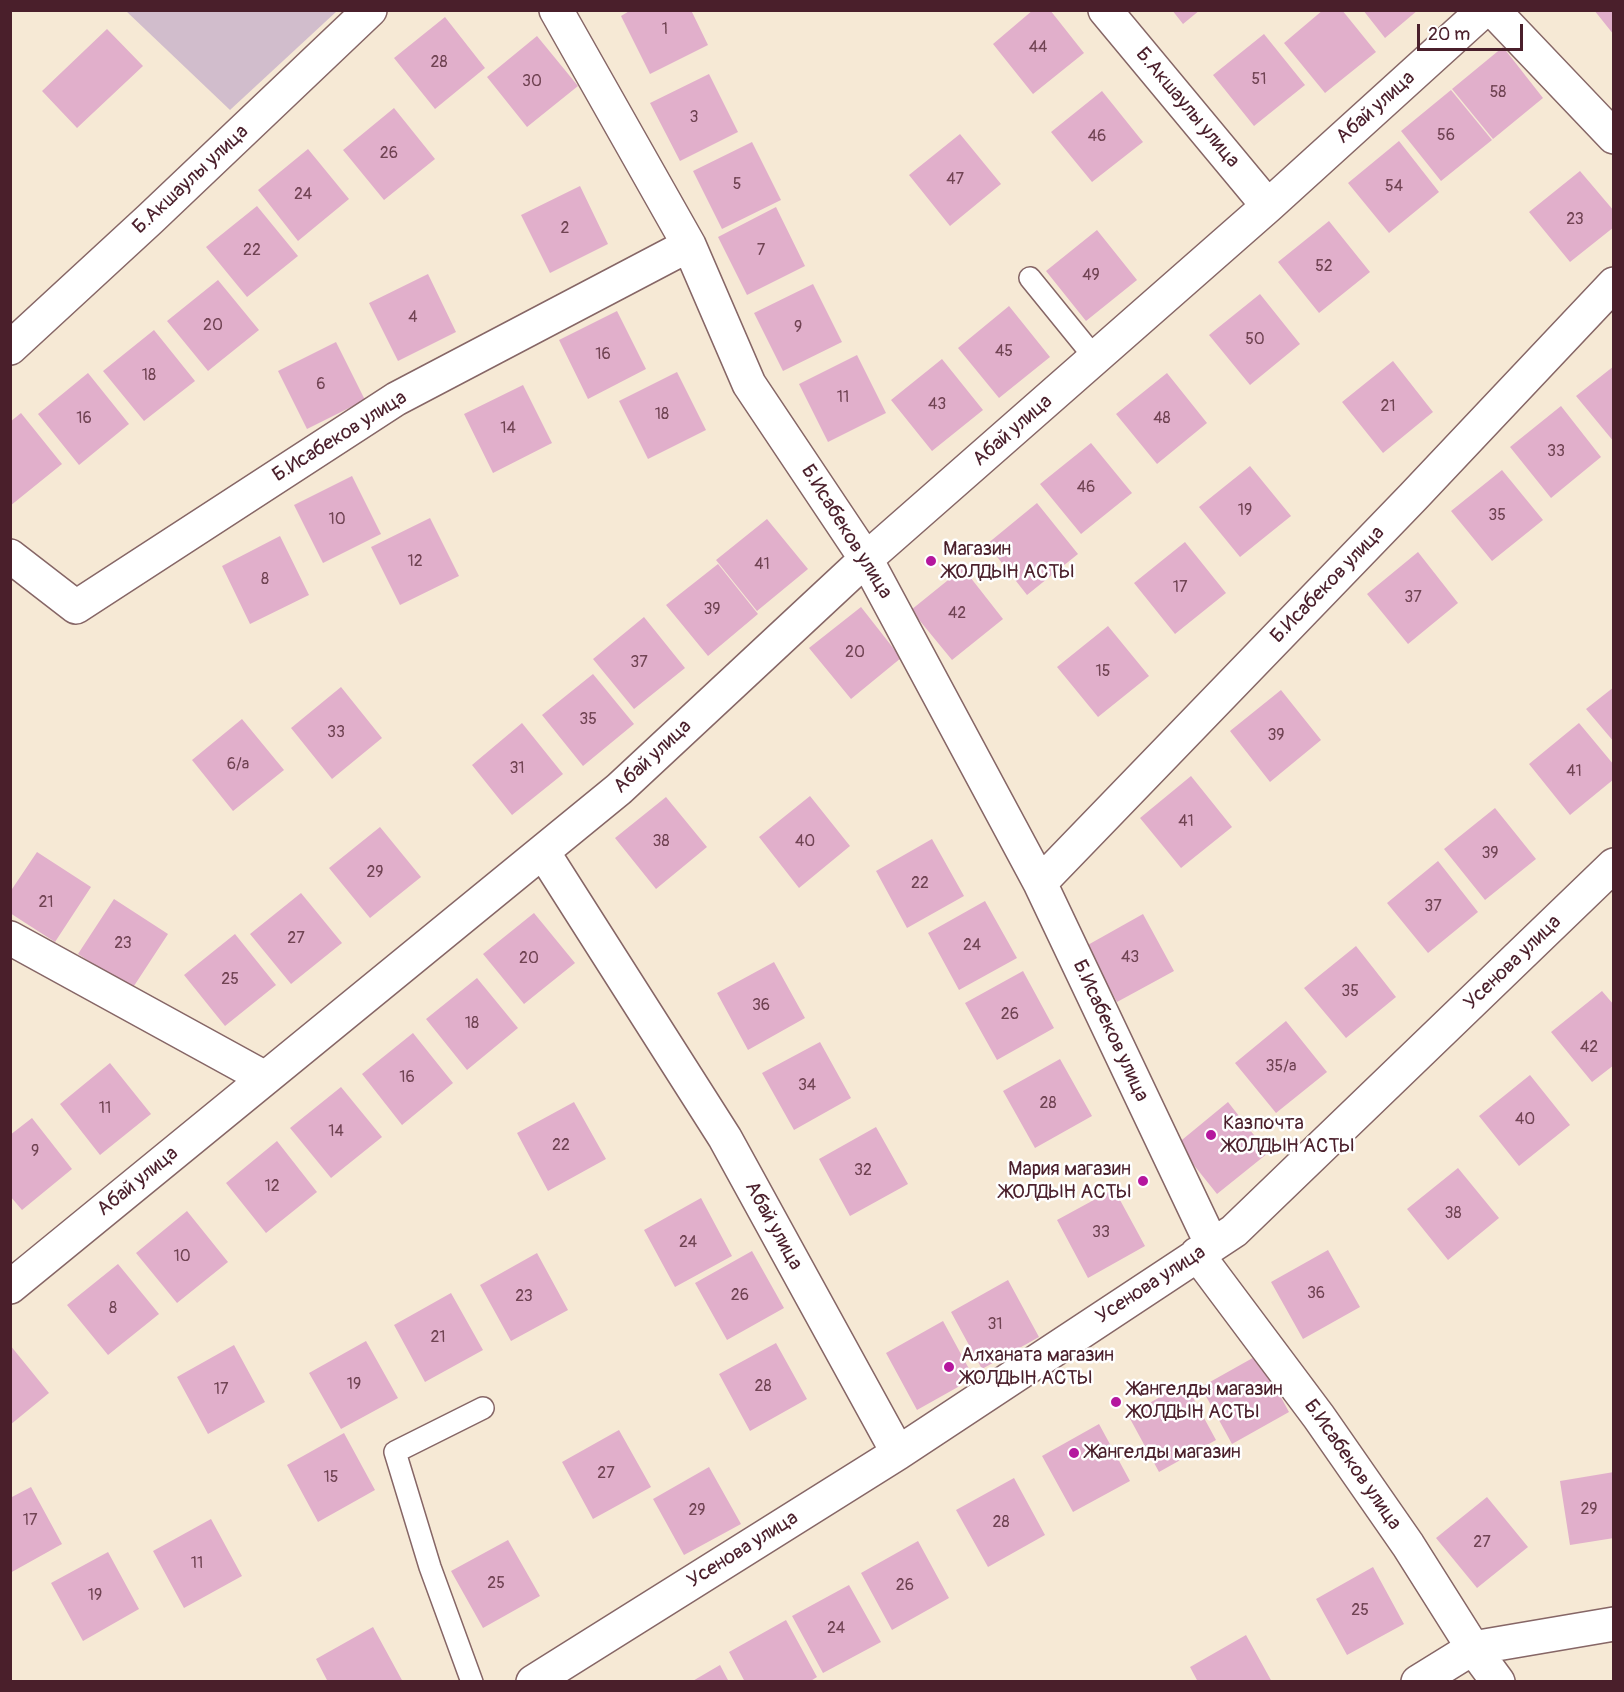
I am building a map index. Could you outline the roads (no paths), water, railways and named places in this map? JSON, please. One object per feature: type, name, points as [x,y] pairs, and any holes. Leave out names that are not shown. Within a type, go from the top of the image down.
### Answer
[{"type":"street","name":"Б.Акшаулы улица","points":[[10,348],[370,10]]},
{"type":"street","name":"Б.Исабеков улица","points":[[556,10],[689,245],[749,384],[867,559],[1040,883],[1204,1250],[1408,1545],[1473,1648],[1498,1682]]},
{"type":"street","name":"Б.Акшаулы улица","points":[[1105,10],[1268,206]]},
{"type":"street","name":"Абай улица","points":[[10,1287],[619,789],[867,559],[1268,206],[1484,10]]},
{"type":"street","points":[[1494,10],[1614,137]]},
{"type":"street","name":"Б.Исабеков улица","points":[[10,556],[76,608],[396,399],[689,245]]},
{"type":"street","name":"Б.Исабеков улица","points":[[1040,883],[1413,497],[1614,284]]},
{"type":"street","name":"Абай улица","points":[[543,852],[725,1138],[898,1453]]},
{"type":"street","name":"Усенова улица","points":[[533,1682],[898,1453],[1234,1232],[1614,865]]},
{"type":"street","points":[[10,938],[265,1078]]},
{"type":"street","points":[[1418,1682],[1473,1648],[1614,1624]]},
{"type":"lane","points":[[1030,278],[1095,358]]},
{"type":"lane","points":[[472,1682],[430,1567],[395,1452],[483,1407]]},
{"type":"place","name":"Магазин ЖОЛДЫН АСТЫ","points":[[931,561]]},
{"type":"place","name":"Казпочта ЖОЛДЫН АСТЫ","points":[[1211,1135]]},
{"type":"place","name":"Мария магазин ЖОЛДЫН АСТЫ","points":[[1143,1181]]},
{"type":"place","name":"Алханата магазин ЖОЛДЫН АСТЫ","points":[[949,1367]]},
{"type":"place","name":"Жангелды магазин ЖОЛДЫН АСТЫ","points":[[1116,1402]]},
{"type":"place","name":"Жангелды магазин","points":[[1074,1453]]}]
